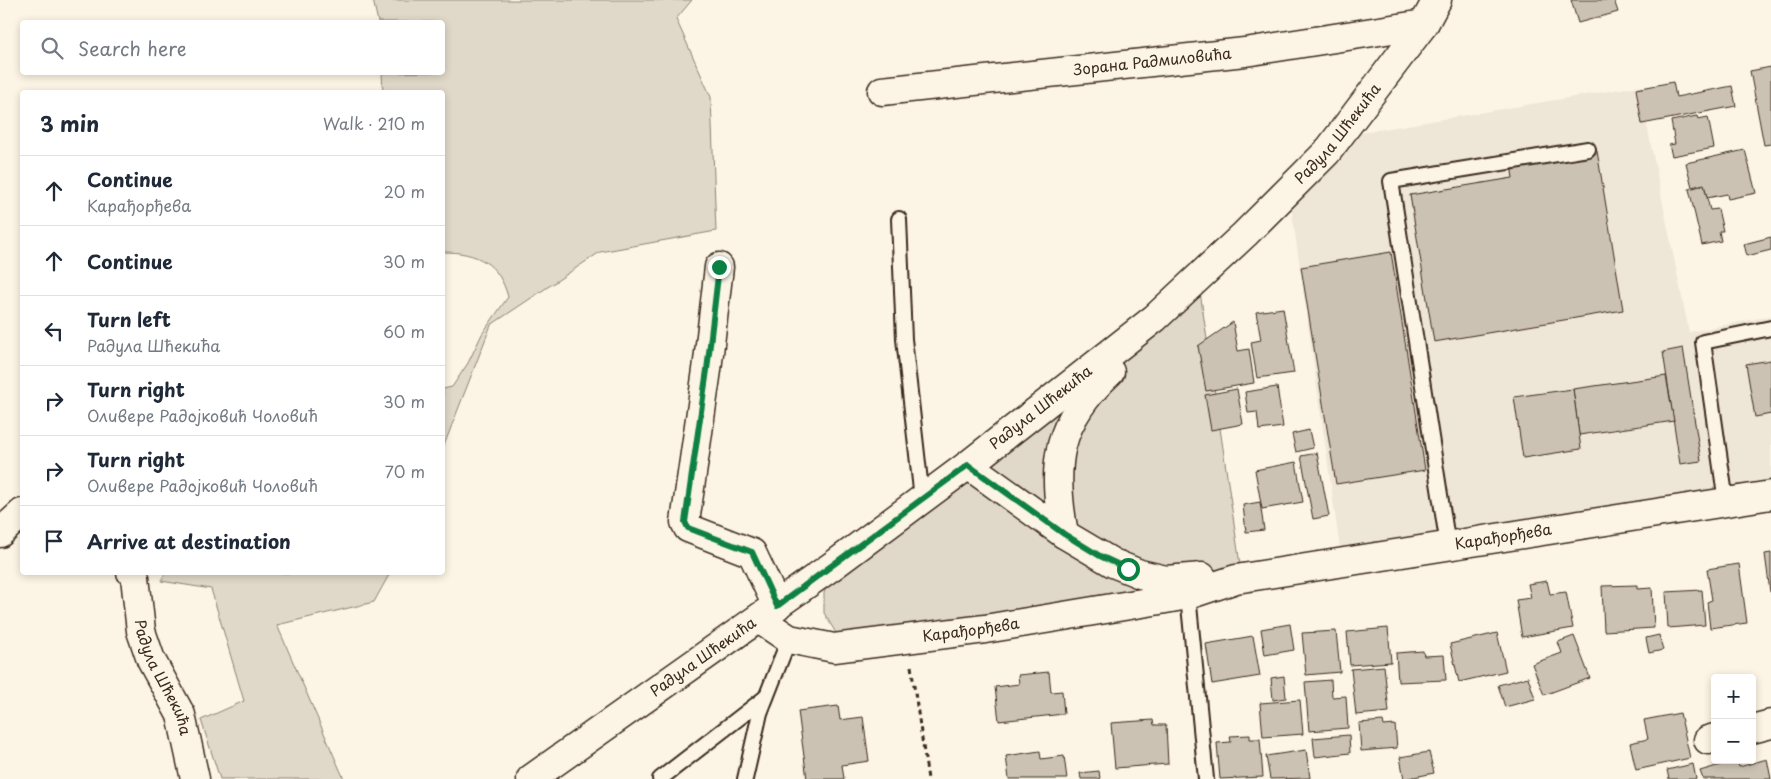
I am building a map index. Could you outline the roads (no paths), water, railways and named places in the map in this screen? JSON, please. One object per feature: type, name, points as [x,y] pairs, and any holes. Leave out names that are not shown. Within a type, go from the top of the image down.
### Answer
[{"type":"street","name":"Радула Шћекића","points":[[531,779],[768,612],[922,499],[1155,318],[1327,152],[1424,24],[1437,0]]},
{"type":"street","name":"Зорана Радмиловића","points":[[882,91],[1245,52],[1424,24]]},
{"type":"street","points":[[719,267],[707,370],[685,522],[688,528],[752,552],[768,612]]},
{"type":"street","points":[[1064,534],[1060,509],[1058,463],[1065,432],[1085,397],[1145,338],[1155,318]]},
{"type":"street","name":"Карађорђева","points":[[968,465],[1064,534],[1100,556],[1140,574],[1174,581],[1204,577],[1236,579]]},
{"type":"street","name":"Карађорђева","points":[[768,612],[789,639],[834,648],[907,641],[1188,595],[1236,579],[1771,495]]},
{"type":"street","points":[[0,533],[20,515]]},
{"type":"street","name":"Радула Шћекића","points":[[133,575],[141,631],[151,660],[181,715],[195,779]]},
{"type":"street","points":[[1756,728],[1771,724]]},
{"type":"lane","points":[[1448,546],[1391,181],[1588,148]]},
{"type":"lane","points":[[899,219],[904,339],[922,499]]},
{"type":"lane","points":[[1726,502],[1703,342],[1771,328]]},
{"type":"lane","points":[[1188,595],[1206,779]]},
{"type":"lane","points":[[745,779],[756,726],[789,639]]},
{"type":"lane","points":[[660,779],[766,697]]}]
